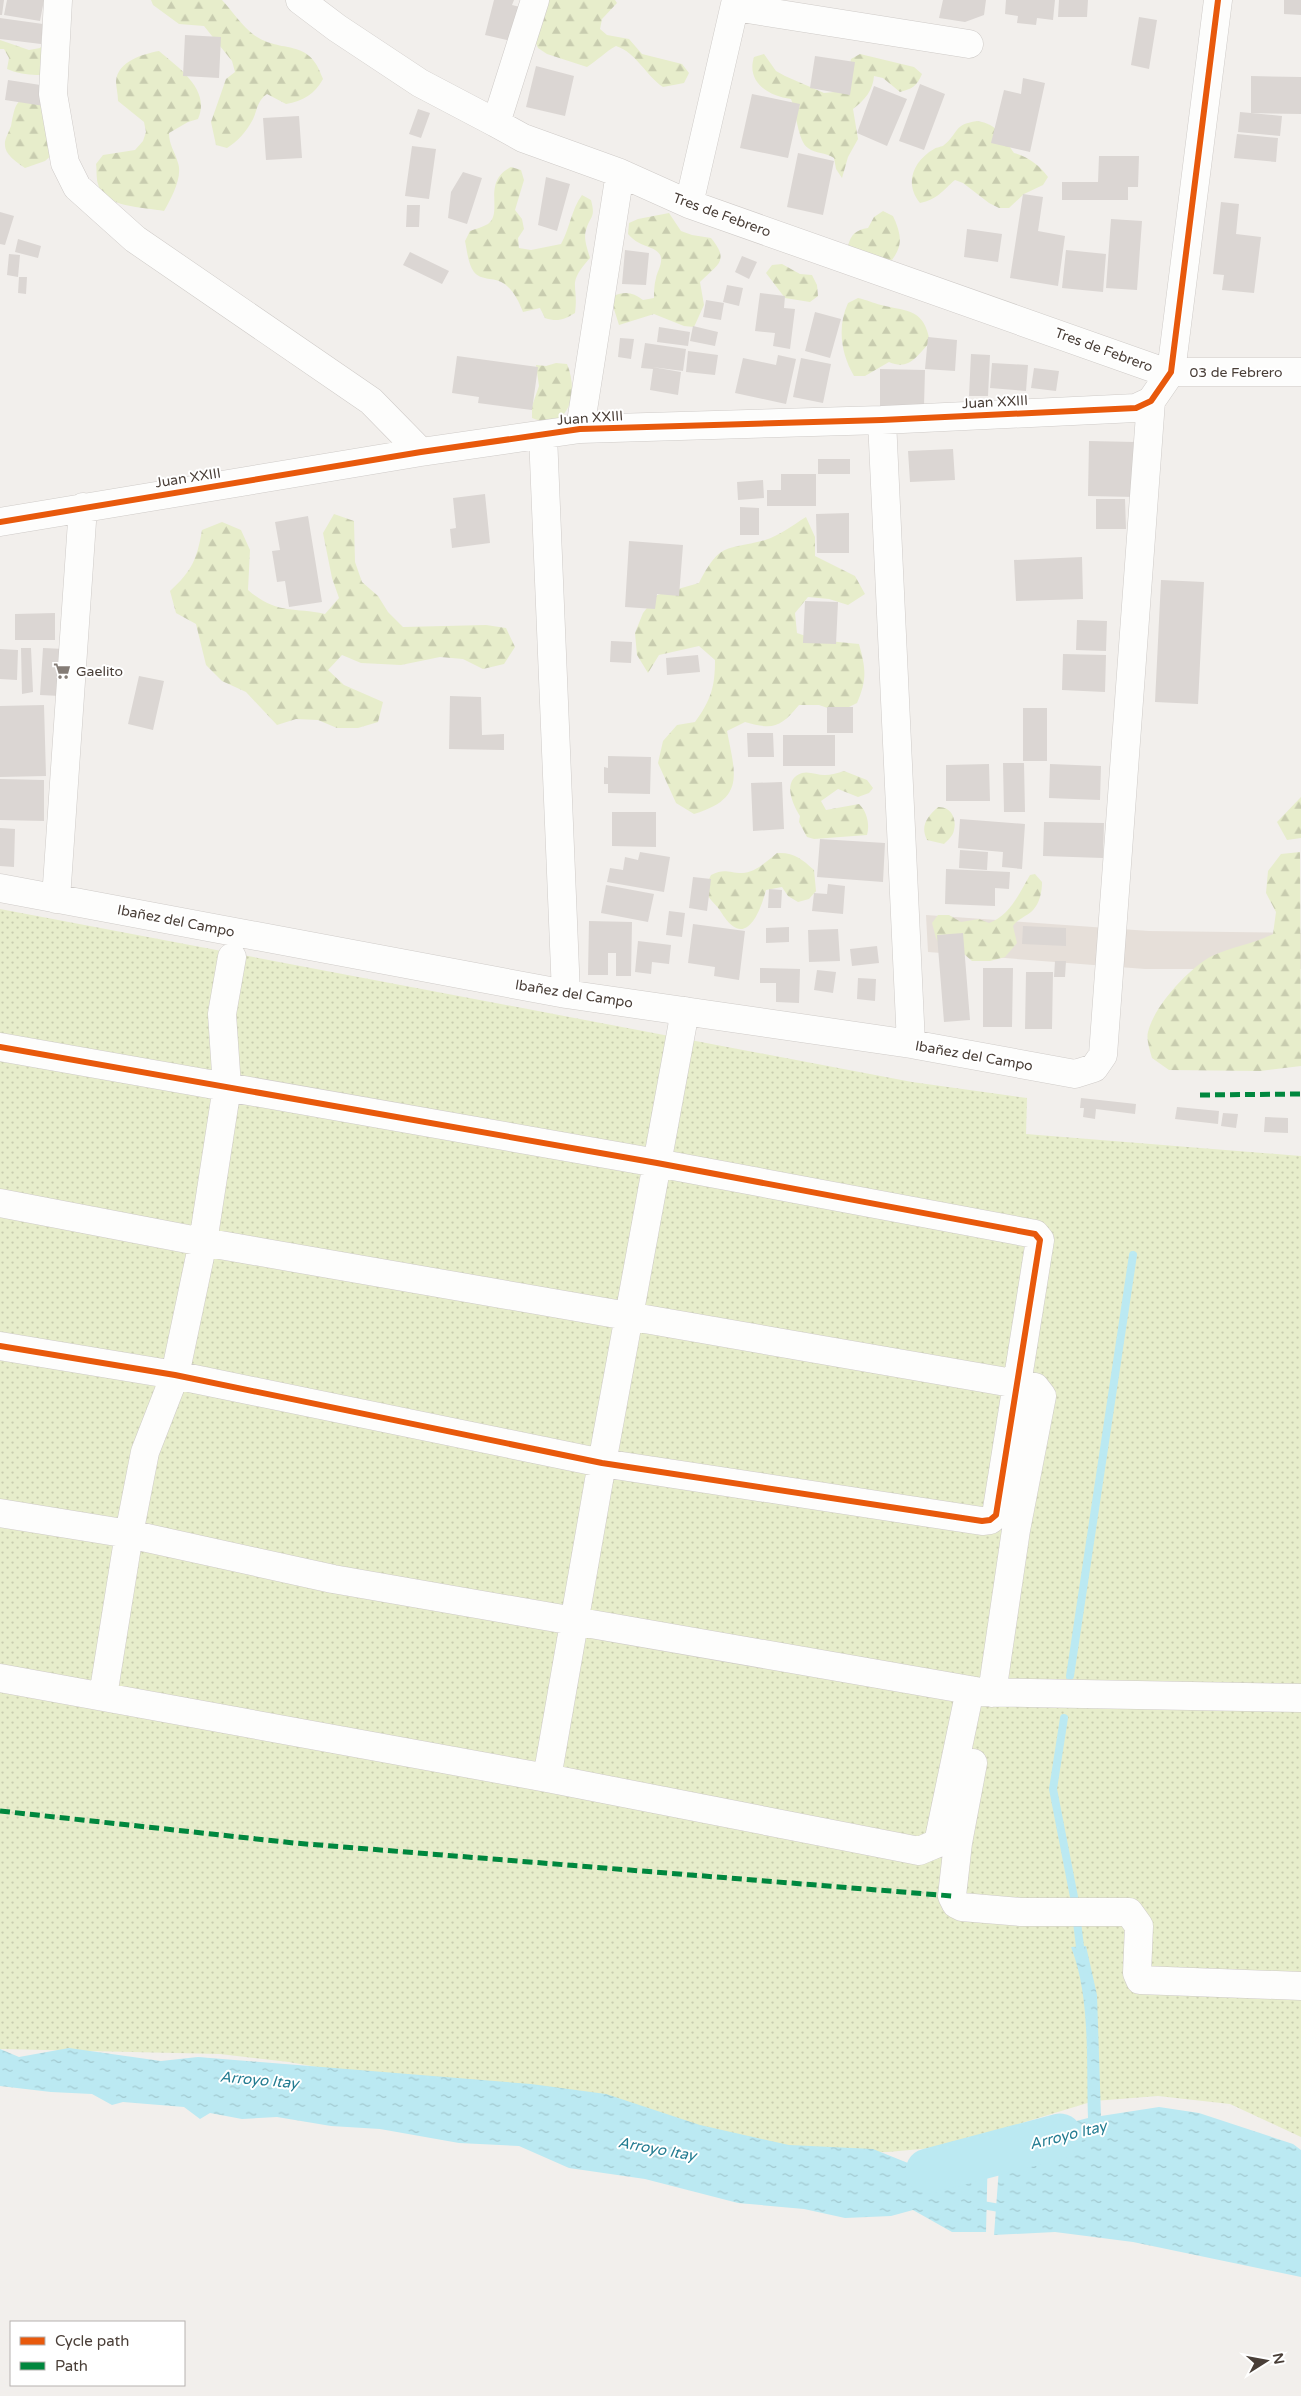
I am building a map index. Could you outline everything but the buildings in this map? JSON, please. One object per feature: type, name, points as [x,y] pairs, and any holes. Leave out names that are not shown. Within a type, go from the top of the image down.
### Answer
[{"type":"street","points":[[58,0],[53,94],[65,163],[77,187],[135,239],[371,401],[421,452]]},
{"type":"street","name":"Tres de Febrero","points":[[300,0],[337,28],[420,83],[523,138],[620,173],[689,204],[1156,369],[1171,372]]},
{"type":"street","points":[[496,123],[534,0]]},
{"type":"street","points":[[1151,401],[1171,372],[1218,0]]},
{"type":"street","points":[[689,204],[736,4],[969,44]]},
{"type":"street","points":[[580,429],[620,173]]},
{"type":"street","name":"03 de Febrero","points":[[1171,372],[1301,372]]},
{"type":"street","name":"Juan XXIII","points":[[0,522],[421,452],[580,429],[882,420],[1136,408],[1151,401]]},
{"type":"street","name":"Ibañez del Campo","points":[[0,888],[566,994],[911,1044],[1075,1074],[1094,1068],[1103,1055],[1151,401]]},
{"type":"street","points":[[882,420],[911,1044]]},
{"type":"street","points":[[543,435],[566,994]]},
{"type":"street","points":[[56,899],[83,508]]},
{"type":"street","points":[[103,1696],[129,1534],[145,1452],[175,1375],[203,1242],[227,1087],[222,1014],[232,957]]},
{"type":"street","points":[[547,1778],[602,1463],[686,1012]]},
{"type":"street","points":[[0,1047],[657,1163],[1035,1234],[1040,1240],[996,1514],[990,1520],[982,1521],[602,1463],[175,1375],[0,1346]]},
{"type":"street","points":[[0,1203],[203,1242],[1035,1387],[1042,1396],[1016,1530],[981,1692],[938,1843],[919,1852],[547,1778],[0,1678]]},
{"type":"street","points":[[0,1513],[129,1534],[333,1579],[574,1623],[981,1692],[1301,1698]]},
{"type":"street","points":[[981,1692],[972,1770],[958,1843],[952,1896],[956,1904],[962,1907],[1021,1912],[1129,1912],[1139,1926],[1136,1973],[1140,1980],[1301,1986]]},
{"type":"shaded area","points":[[926,915],[1149,931],[1301,933],[1301,969],[1145,969],[928,952]]},
{"type":"green space","points":[[151,0],[222,0],[254,35],[264,41],[302,51],[310,57],[323,79],[312,93],[292,103],[286,104],[267,94],[259,103],[250,125],[238,140],[227,148],[216,145],[211,122],[226,79],[235,72],[232,61],[204,26],[179,24],[153,5]]},
{"type":"green space","points":[[536,0],[615,0],[617,3],[602,19],[600,29],[607,35],[629,39],[642,54],[682,64],[689,73],[684,83],[663,87],[630,54],[616,46],[587,67],[547,54],[538,48],[529,28]]},
{"type":"green space","points":[[46,39],[50,74],[18,73],[7,69],[9,58],[4,49],[0,49],[0,40],[29,50],[40,48]]},
{"type":"green space","points":[[159,51],[191,80],[197,89],[201,108],[198,119],[188,122],[169,133],[171,145],[178,163],[179,175],[176,188],[164,211],[125,205],[108,198],[101,192],[98,184],[96,164],[103,155],[135,150],[143,141],[146,132],[144,122],[118,101],[116,81],[121,68],[126,64],[146,54]]},
{"type":"green space","points":[[764,54],[776,71],[824,93],[845,91],[851,59],[860,54],[914,67],[922,74],[914,86],[900,92],[883,78],[874,76],[868,94],[853,109],[858,139],[848,157],[842,178],[836,169],[834,158],[811,150],[805,145],[791,99],[774,95],[756,80],[752,66],[754,57]]},
{"type":"green space","points":[[44,93],[53,154],[45,161],[25,168],[9,155],[5,141],[16,105],[23,99]]},
{"type":"green space","points":[[977,121],[995,128],[1014,153],[1029,159],[1041,169],[1048,177],[1043,185],[1024,194],[1009,208],[999,208],[989,203],[963,183],[955,180],[935,197],[920,203],[912,188],[913,173],[916,166],[935,148],[944,145],[960,127]]},
{"type":"green space","points":[[511,167],[521,170],[524,180],[515,210],[522,219],[524,229],[518,238],[519,248],[531,250],[561,244],[575,207],[582,195],[591,200],[593,214],[585,233],[590,258],[576,279],[575,313],[564,319],[553,320],[545,318],[540,308],[523,312],[520,304],[507,286],[499,281],[480,277],[470,265],[465,241],[470,231],[488,224],[492,219],[497,181],[502,173]]},
{"type":"green space","points":[[883,211],[893,216],[900,237],[899,248],[887,266],[848,246],[855,233],[868,228],[874,217]]},
{"type":"green space","points":[[669,213],[681,231],[711,238],[720,253],[719,263],[700,282],[704,305],[694,327],[684,326],[654,314],[619,325],[613,306],[613,296],[629,293],[643,300],[654,298],[655,281],[661,262],[660,254],[633,239],[628,234],[629,223],[638,219]]},
{"type":"green space","points":[[782,264],[800,274],[812,275],[817,285],[818,296],[810,302],[785,298],[766,273],[772,265]]},
{"type":"green space","points":[[858,298],[914,314],[924,323],[930,342],[912,361],[902,365],[889,362],[865,376],[854,376],[843,350],[842,321],[848,303]]},
{"type":"green space","points":[[556,363],[567,364],[570,375],[572,386],[568,407],[563,415],[555,420],[545,421],[532,418],[532,406],[539,386],[536,365],[546,366]]},
{"type":"green space","points":[[334,514],[354,521],[355,562],[362,582],[378,596],[388,612],[403,627],[486,625],[506,628],[515,647],[504,664],[483,669],[463,659],[440,657],[401,665],[361,663],[342,655],[328,670],[344,685],[383,702],[378,722],[358,728],[337,728],[318,720],[296,719],[277,725],[246,692],[222,681],[206,665],[196,624],[176,613],[170,591],[184,577],[192,564],[198,549],[202,530],[222,522],[241,530],[250,550],[248,590],[258,598],[276,607],[325,614],[339,598],[332,578],[323,533]]},
{"type":"green space","points":[[806,517],[815,537],[815,556],[855,576],[865,594],[848,605],[829,599],[808,597],[795,613],[797,633],[817,640],[859,644],[863,661],[863,688],[857,703],[839,712],[819,705],[799,705],[781,723],[763,726],[745,722],[727,731],[733,760],[733,783],[729,792],[722,800],[711,808],[694,814],[676,803],[658,763],[663,741],[677,725],[695,722],[705,707],[713,686],[715,660],[699,646],[659,655],[648,673],[637,655],[635,633],[643,613],[657,595],[699,583],[713,560],[725,550],[770,538]]},
{"type":"green space","points":[[844,771],[867,780],[873,788],[869,793],[858,797],[838,789],[821,801],[826,810],[859,804],[867,818],[867,835],[814,839],[807,837],[799,822],[800,816],[794,806],[790,793],[792,781],[796,776],[807,772],[827,775]]},
{"type":"green space","points":[[1301,797],[1301,838],[1287,840],[1277,822]]},
{"type":"green space","points":[[938,807],[943,807],[950,811],[955,822],[953,834],[944,844],[927,840],[924,830],[928,818]]},
{"type":"green space","points":[[1300,852],[1301,1066],[1260,1071],[1169,1070],[1152,1058],[1148,1045],[1148,1032],[1157,1011],[1183,978],[1212,956],[1273,934],[1276,912],[1266,893],[1268,871],[1281,854]]},
{"type":"green space","points":[[777,853],[797,857],[814,870],[816,891],[809,899],[798,902],[788,896],[782,887],[766,890],[759,910],[750,925],[744,929],[737,928],[729,923],[708,896],[706,890],[711,875],[723,871],[742,873],[752,871]]},
{"type":"green space","points":[[1035,874],[1042,882],[1038,902],[1033,910],[1013,926],[1017,943],[1005,957],[990,961],[972,961],[964,954],[942,949],[936,938],[932,923],[938,915],[949,915],[961,922],[979,919],[989,923],[996,920],[1009,909],[1030,875]]},
{"type":"green space","points":[[0,909],[912,1082],[1027,1098],[1026,1134],[1301,1156],[1301,2137],[1230,2104],[1158,2096],[1094,2101],[943,2147],[888,2152],[825,2153],[750,2146],[289,2062],[220,2054],[0,2049]]},
{"type":"water","points":[[1086,1946],[1097,1995],[1101,2116],[1159,2107],[1199,2113],[1293,2144],[1301,2150],[1301,2277],[1133,2242],[1055,2232],[994,2235],[1003,2140],[1088,2118],[1085,2009],[1082,1987],[1071,1947]]},
{"type":"water","points":[[69,2048],[161,2061],[198,2057],[531,2084],[606,2094],[700,2125],[789,2145],[873,2149],[908,2163],[988,2149],[986,2232],[952,2232],[913,2210],[891,2216],[845,2218],[804,2209],[738,2203],[645,2179],[569,2168],[519,2146],[459,2143],[380,2129],[331,2126],[277,2117],[242,2119],[210,2113],[200,2119],[184,2107],[123,2102],[112,2105],[92,2094],[51,2092],[0,2086],[0,2049],[19,2057]]},
{"type":"waterway","points":[[1070,1676],[1133,1255]]},
{"type":"waterway","points":[[1064,1718],[1053,1789],[1074,1897],[1081,1955]]},
{"type":"waterway","name":"Arroyo Itay","points":[[928,2171],[1060,2136]]},
{"type":"waterway","points":[[977,2204],[1005,2209]]},
{"type":"marked path","points":[[1200,1095],[1301,1094]]},
{"type":"marked path","points":[[0,1811],[294,1843],[952,1896]]},
{"type":"cycle path","points":[[0,522],[421,452],[580,429],[882,420],[1136,408],[1151,401],[1171,372],[1218,0]]},
{"type":"cycle path","points":[[0,1047],[657,1163],[1035,1234],[1040,1240],[996,1515],[990,1520],[982,1521],[602,1463],[175,1375],[0,1346]]},
{"type":"place","name":"Gaelito","points":[[62,671]]}]
